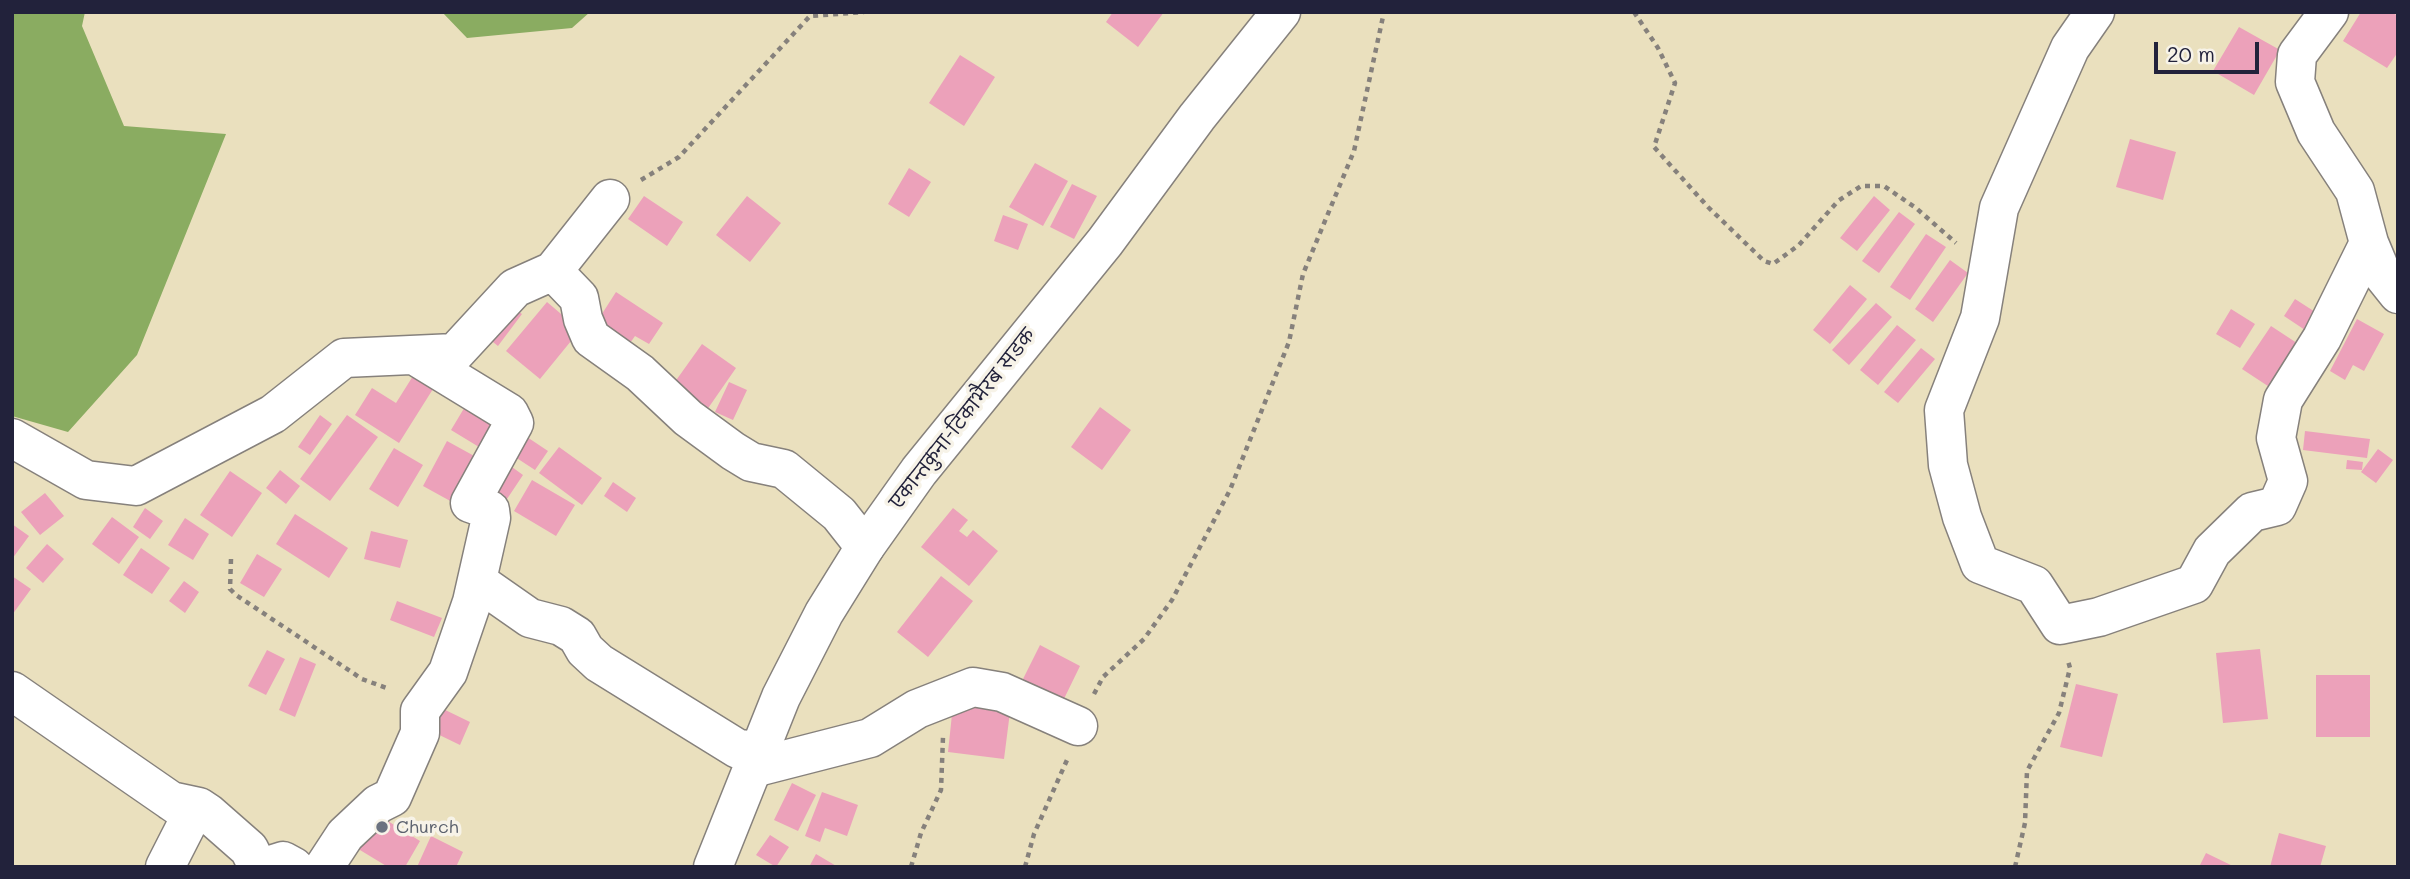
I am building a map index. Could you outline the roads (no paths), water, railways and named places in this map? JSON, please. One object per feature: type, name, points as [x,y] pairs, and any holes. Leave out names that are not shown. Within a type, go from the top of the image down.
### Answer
[{"type":"street","name":"एकान्तकुना-टिकाभैरब सडक","points":[[713,867],[781,697],[824,613],[865,547],[919,471],[1105,242],[1197,117],[1281,12]]},
{"type":"street","points":[[2095,12],[2070,48],[1999,208],[1991,268],[1980,318],[1944,410],[1948,465],[1962,517],[1980,564],[2034,585],[2060,625],[2099,617],[2194,584],[2212,551],[2252,512],[2277,506],[2288,481],[2276,438],[2283,400],[2322,338],[2370,243]]},
{"type":"street","points":[[2329,12],[2297,55],[2295,82],[2316,132],[2355,191],[2382,274],[2398,294]]},
{"type":"street","points":[[12,438],[86,480],[136,486],[273,414],[344,358],[455,352],[515,288],[553,271],[610,199]]},
{"type":"street","points":[[553,271],[579,298],[583,319],[591,338],[640,373],[688,418],[733,451],[751,461],[784,469],[839,514],[865,547]]},
{"type":"street","points":[[324,867],[345,835],[396,789],[420,733],[420,711],[448,672],[477,581],[491,518],[490,510],[470,503],[514,423],[509,413],[414,355]]},
{"type":"street","points":[[477,581],[530,618],[561,626],[577,636],[585,650],[599,663],[756,760],[870,738],[888,724],[973,687],[1002,692],[1078,726]]},
{"type":"street","points":[[12,691],[187,812],[190,818],[165,867]]},
{"type":"street","points":[[171,802],[199,807],[249,849],[257,864],[264,867],[283,861],[294,867]]},
{"type":"place","name":"Church","points":[[382,827]]}]
